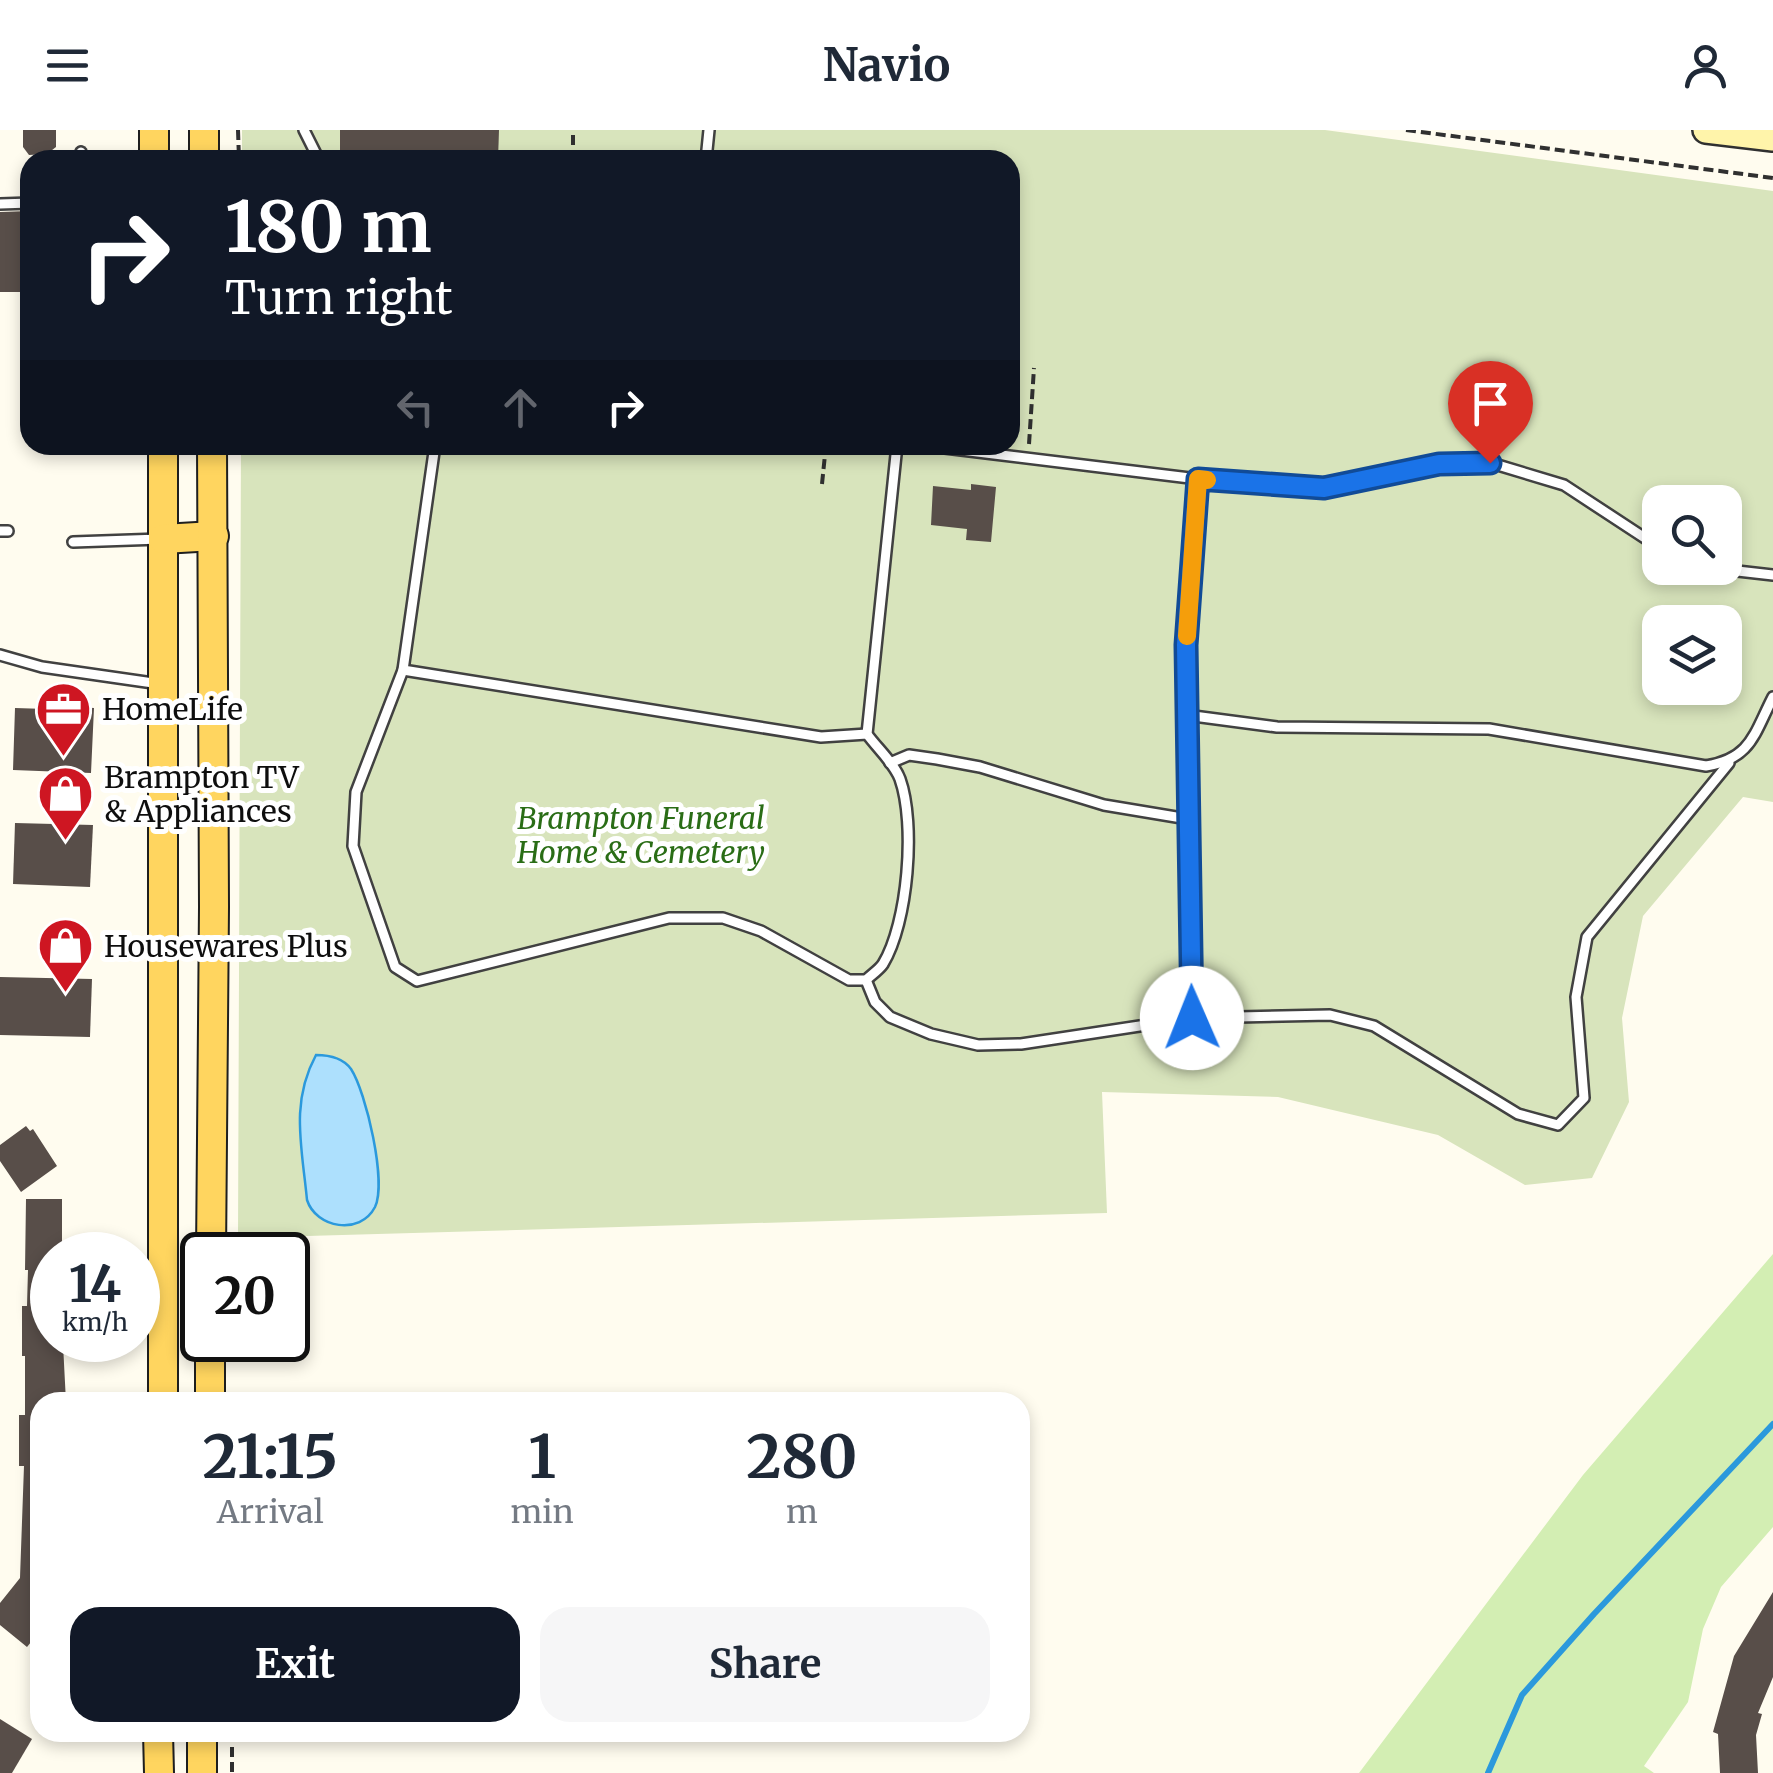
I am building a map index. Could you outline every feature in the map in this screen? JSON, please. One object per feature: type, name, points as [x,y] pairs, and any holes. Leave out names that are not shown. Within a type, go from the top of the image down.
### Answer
[{"type":"main road","points":[[1706,130],[1773,138]]},
{"type":"main road","points":[[162,455],[163,1392]]},
{"type":"main road","points":[[211,1232],[212,455]]},
{"type":"main road","points":[[163,539],[214,536]]},
{"type":"main road","points":[[210,1362],[210,1392]]},
{"type":"main road","points":[[158,1742],[158,1773]]},
{"type":"main road","points":[[202,1742],[202,1773]]},
{"type":"lane","points":[[434,455],[404,670],[356,792],[353,846],[395,967],[417,982],[669,918],[723,918],[760,930],[849,980],[866,980],[882,966],[904,892],[909,845],[908,810],[898,774],[867,734],[896,455]]},
{"type":"lane","points":[[1003,455],[1198,479],[1324,488],[1439,464],[1490,463],[1564,485],[1642,536]]},
{"type":"lane","points":[[1192,1018],[1186,645],[1198,479]]},
{"type":"lane","points":[[73,542],[163,539]]},
{"type":"lane","points":[[1742,572],[1773,575]]},
{"type":"lane","points":[[0,655],[42,666],[163,684]]},
{"type":"lane","points":[[404,670],[821,736],[867,734]]},
{"type":"lane","points":[[866,980],[875,1002],[890,1017],[931,1034],[978,1045],[1021,1044],[1192,1018],[1330,1015],[1374,1026],[1518,1114],[1558,1125],[1584,1098],[1576,997],[1587,936],[1729,762],[1746,749],[1773,697]]},
{"type":"lane","points":[[1186,714],[1277,727],[1489,729],[1706,766],[1729,762]]},
{"type":"lane","points":[[890,763],[909,755],[980,767],[1104,805],[1188,819]]},
{"type":"path","points":[[1406,130],[1773,178]]},
{"type":"path","points":[[1028,458],[1034,368]]},
{"type":"path","points":[[822,484],[825,455]]},
{"type":"path","points":[[232,1742],[232,1773]]},
{"type":"green space","name":"Brampton Funeral Home & Cemetery","points":[[242,130],[1325,130],[1773,191],[1773,802],[1743,797],[1643,916],[1622,1018],[1629,1102],[1592,1178],[1525,1185],[1438,1135],[1278,1097],[1102,1092],[1107,1213],[310,1236],[310,1232],[238,1232],[241,455],[1020,455],[1020,150],[242,150]]},
{"type":"green space","points":[[1773,1254],[1773,1527],[1721,1587],[1703,1629],[1688,1702],[1644,1766],[1654,1773],[1359,1773],[1583,1475]]},
{"type":"water","points":[[316,1055],[335,1058],[351,1069],[373,1137],[378,1178],[375,1207],[368,1216],[349,1225],[319,1217],[307,1200],[300,1108]]},
{"type":"building","points":[[23,130],[56,130],[56,147],[52,150],[23,147]]},
{"type":"building","points":[[340,130],[499,130],[498,150],[340,150]]},
{"type":"building","points":[[20,211],[20,292],[0,292],[0,212]]},
{"type":"building","points":[[971,484],[996,487],[991,542],[966,540],[967,529],[931,525],[933,486],[971,490]]},
{"type":"building","points":[[15,708],[94,708],[91,773],[13,770]]},
{"type":"building","points":[[15,823],[93,825],[90,887],[13,884]]},
{"type":"building","points":[[0,977],[92,979],[90,1037],[0,1035]]},
{"type":"building","points":[[26,1126],[30,1131],[33,1129],[57,1166],[21,1192],[0,1161],[0,1145]]},
{"type":"building","points":[[26,1199],[62,1199],[62,1232],[30,1232],[30,1362],[64,1362],[65,1392],[30,1392],[27,1647],[0,1625],[0,1603],[20,1578],[24,1466],[19,1466],[19,1415],[25,1415],[22,1306],[27,1306]]},
{"type":"building","points":[[1773,1592],[1773,1677],[1758,1713],[1762,1714],[1756,1735],[1758,1773],[1720,1773],[1718,1734],[1713,1732],[1734,1656]]},
{"type":"building","points":[[0,1719],[30,1738],[30,1742],[12,1773],[0,1773]]},
{"type":"waterway","points":[[1488,1773],[1522,1695],[1773,1424]]},
{"type":"slow traffic","points":[[1187,636],[1198,479],[1207,480]]},
{"type":"place","name":"HomeLife","points":[[63,758]]},
{"type":"place","name":"Brampton TV & Appliances","points":[[65,843]]},
{"type":"place","name":"Housewares Plus","points":[[65,995]]},
{"type":"route","points":[[1192,1018],[1186,645],[1198,479],[1324,488],[1439,464],[1490,463]]}]
